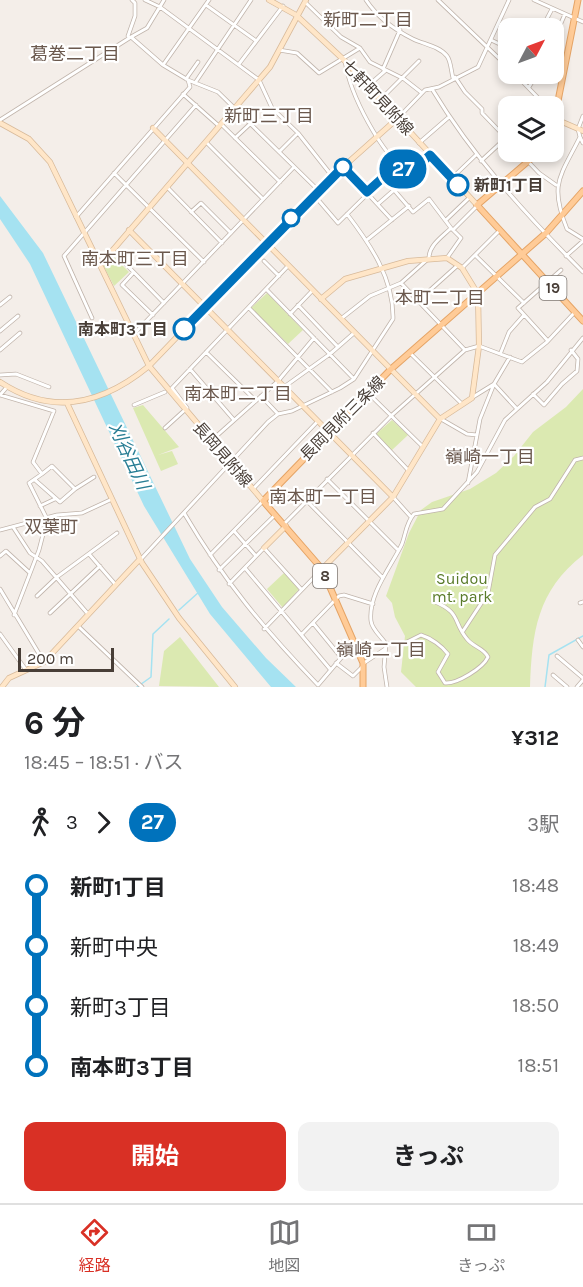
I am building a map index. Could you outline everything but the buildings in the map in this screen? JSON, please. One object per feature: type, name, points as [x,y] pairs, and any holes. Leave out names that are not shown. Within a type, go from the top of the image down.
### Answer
[{"type":"main road","points":[[561,96],[566,64],[580,19],[578,0]]},
{"type":"main road","points":[[522,254],[477,206],[527,162]]},
{"type":"main road","name":"長岡見附三条線","points":[[263,501],[390,370],[546,233],[583,191]]},
{"type":"main road","name":"19","points":[[522,254],[583,321]]},
{"type":"main road","name":"8","points":[[263,501],[322,569],[364,664],[363,687]]},
{"type":"street","points":[[129,37],[135,16],[135,3],[132,0]]},
{"type":"street","points":[[145,0],[160,7],[190,28],[259,80],[272,108],[298,133],[332,176]]},
{"type":"street","points":[[0,121],[129,37],[147,28],[164,0]]},
{"type":"street","points":[[164,65],[209,0]]},
{"type":"street","points":[[195,83],[251,0]]},
{"type":"street","name":"七軒町見附線","points":[[269,0],[296,15],[344,60],[477,206]]},
{"type":"street","points":[[366,0],[374,12],[400,30],[443,52],[449,61],[454,78],[482,109],[482,113],[498,128]]},
{"type":"street","points":[[438,0],[498,58]]},
{"type":"street","points":[[445,7],[448,0]]},
{"type":"street","points":[[0,382],[37,399],[67,403],[103,396],[119,388],[149,366],[313,194],[398,118],[422,93],[475,70],[509,0]]},
{"type":"street","points":[[534,0],[565,15],[580,19]]},
{"type":"street","points":[[99,265],[259,80],[279,50],[305,1],[334,30],[360,48],[370,62],[404,79],[422,93]]},
{"type":"street","points":[[206,5],[255,40]]},
{"type":"street","points":[[238,64],[283,6]]},
{"type":"street","points":[[547,18],[552,9]]},
{"type":"street","points":[[369,85],[384,70],[400,30]]},
{"type":"street","points":[[129,37],[164,65],[187,79],[218,92],[236,107],[318,190]]},
{"type":"street","points":[[491,40],[498,43]]},
{"type":"street","points":[[279,50],[297,53],[319,73],[344,60],[360,48]]},
{"type":"street","points":[[344,60],[376,138],[398,164],[409,174],[430,155]]},
{"type":"street","points":[[381,99],[404,79],[419,61]]},
{"type":"street","points":[[187,79],[198,62]]},
{"type":"street","points":[[76,218],[190,87],[187,79]]},
{"type":"street","points":[[526,84],[537,96]]},
{"type":"street","points":[[432,89],[480,161],[583,272]]},
{"type":"street","points":[[183,94],[235,138],[280,182]]},
{"type":"street","points":[[92,318],[63,258],[196,105]]},
{"type":"street","points":[[583,110],[580,130],[583,143]]},
{"type":"street","points":[[419,143],[449,117]]},
{"type":"street","name":"長岡見附線","points":[[0,121],[40,148],[50,162],[149,366],[263,501]]},
{"type":"street","points":[[564,121],[580,130]]},
{"type":"street","points":[[235,138],[251,123]]},
{"type":"street","points":[[153,128],[440,419],[467,434],[477,435]]},
{"type":"street","points":[[279,152],[298,133]]},
{"type":"street","points":[[566,256],[583,240],[567,229],[561,215],[556,185],[580,137]]},
{"type":"street","points":[[206,142],[263,199]]},
{"type":"street","points":[[480,161],[498,146]]},
{"type":"street","points":[[452,178],[476,155]]},
{"type":"street","points":[[529,162],[539,173],[556,185]]},
{"type":"street","points":[[313,194],[338,223],[398,164]]},
{"type":"street","points":[[133,335],[294,167]]},
{"type":"street","points":[[343,167],[392,220]]},
{"type":"street","points":[[114,173],[204,262]]},
{"type":"street","points":[[167,187],[222,243]]},
{"type":"street","points":[[378,204],[394,190],[413,212],[429,199],[447,219]]},
{"type":"street","points":[[447,258],[461,238],[444,222],[470,197]]},
{"type":"street","points":[[191,212],[201,203],[231,233]]},
{"type":"street","points":[[367,239],[408,206]]},
{"type":"street","points":[[340,319],[370,296],[401,283],[429,258],[429,251],[477,206]]},
{"type":"street","points":[[2,687],[9,678],[44,662],[79,627],[230,461],[278,414],[292,411],[354,379],[371,350],[393,320],[389,289],[381,267],[367,239],[346,214]]},
{"type":"street","points":[[129,230],[411,517]]},
{"type":"street","points":[[418,300],[475,255],[500,230]]},
{"type":"street","points":[[112,250],[164,303]]},
{"type":"street","points":[[475,255],[498,275],[524,303]]},
{"type":"street","points":[[321,299],[340,281],[381,267],[429,258],[447,258],[460,266],[478,294],[479,346],[472,398]]},
{"type":"street","points":[[264,261],[279,276]]},
{"type":"street","points":[[165,428],[187,406],[172,388],[288,266]]},
{"type":"street","points":[[548,341],[518,308],[561,270]]},
{"type":"street","points":[[133,273],[122,285],[153,315]]},
{"type":"street","points":[[401,283],[465,350]]},
{"type":"street","points":[[266,289],[354,379]]},
{"type":"street","points":[[290,314],[312,291]]},
{"type":"street","points":[[0,305],[10,297]]},
{"type":"street","points":[[298,305],[338,347]]},
{"type":"street","points":[[249,308],[332,392]]},
{"type":"street","points":[[229,584],[351,455],[414,394],[465,350],[479,346],[501,352],[522,362],[548,341],[575,312]]},
{"type":"street","points":[[501,352],[509,332],[524,315]]},
{"type":"street","points":[[0,331],[18,316]]},
{"type":"street","points":[[0,350],[20,333]]},
{"type":"street","points":[[284,387],[330,354],[354,333]]},
{"type":"street","points":[[212,440],[278,381],[314,338]]},
{"type":"street","points":[[387,687],[384,667],[385,647],[371,621],[373,604],[411,517],[422,512],[443,509],[468,484],[505,420],[554,374],[571,350],[583,338]]},
{"type":"street","points":[[533,394],[544,405],[566,379],[577,371],[578,359],[571,350]]},
{"type":"street","points":[[206,352],[256,401]]},
{"type":"street","points":[[410,353],[462,404]]},
{"type":"street","points":[[468,484],[477,435],[494,384],[510,357]]},
{"type":"street","points":[[190,369],[234,420]]},
{"type":"street","points":[[0,375],[16,375],[49,387]]},
{"type":"street","points":[[264,629],[393,497],[440,419],[494,384]]},
{"type":"street","points":[[494,384],[517,409]]},
{"type":"street","points":[[7,387],[0,395],[54,411],[33,462],[42,474]]},
{"type":"street","points":[[134,405],[165,392]]},
{"type":"street","points":[[368,392],[422,446]]},
{"type":"street","points":[[261,396],[278,414]]},
{"type":"street","points":[[67,403],[110,500],[141,559],[179,618],[235,687]]},
{"type":"street","points":[[253,489],[318,421]]},
{"type":"street","points":[[373,434],[408,470]]},
{"type":"street","points":[[463,631],[488,593],[492,580],[492,563],[497,553],[535,507],[550,499],[575,460],[583,458]]},
{"type":"street","points":[[14,615],[36,558],[47,519],[28,483],[52,466],[75,489]]},
{"type":"street","points":[[35,480],[60,502],[94,477]]},
{"type":"street","points":[[327,479],[398,550]]},
{"type":"street","points":[[40,507],[54,499]]},
{"type":"street","points":[[0,530],[82,513],[110,500]]},
{"type":"street","points":[[306,500],[383,579]]},
{"type":"street","points":[[210,556],[263,501]]},
{"type":"street","points":[[184,513],[219,570],[264,629],[318,685],[355,643]]},
{"type":"street","points":[[219,570],[275,514]]},
{"type":"street","points":[[14,527],[18,537],[36,558],[42,561],[90,615]]},
{"type":"street","points":[[234,531],[256,556]]},
{"type":"street","points":[[37,596],[117,533]]},
{"type":"street","points":[[264,548],[301,589]]},
{"type":"street","points":[[0,556],[6,550],[30,573]]},
{"type":"street","points":[[89,554],[116,585]]},
{"type":"street","points":[[50,613],[100,566]]},
{"type":"street","points":[[245,568],[330,669]]},
{"type":"street","points":[[0,589],[44,662]]},
{"type":"street","points":[[302,634],[335,599],[344,595],[373,604]]},
{"type":"street","points":[[336,663],[353,676],[385,647],[405,643],[421,634],[443,647],[448,654],[438,672],[445,682],[452,683],[485,664],[488,657],[486,652],[467,640],[449,609],[433,601]]},
{"type":"street","points":[[313,623],[341,657]]},
{"type":"street","points":[[79,627],[142,687]]},
{"type":"street","points":[[0,634],[26,670]]},
{"type":"street","points":[[578,640],[583,647]]},
{"type":"street","points":[[557,656],[583,679],[577,687]]},
{"type":"street","points":[[553,675],[567,687]]},
{"type":"green space","points":[[112,255],[129,272],[114,286],[103,265]]},
{"type":"green space","points":[[267,293],[303,330],[288,344],[251,308]]},
{"type":"green space","name":"Suidou mt. park","points":[[583,389],[583,555],[556,583],[540,614],[533,648],[530,687],[416,687],[401,672],[405,636],[395,617],[392,603],[386,596],[409,533],[421,510],[432,502],[470,489],[496,473],[514,456],[533,432],[566,407]]},
{"type":"green space","points":[[143,405],[179,447],[158,455],[172,451],[178,464],[161,471],[133,408]]},
{"type":"green space","points":[[392,420],[408,435],[391,451],[376,434]]},
{"type":"green space","points":[[284,573],[299,589],[283,608],[267,589]]},
{"type":"green space","points":[[180,637],[219,687],[159,686],[164,651]]},
{"type":"water","name":"刈谷田川","points":[[0,196],[43,253],[190,559],[222,607],[266,658],[296,687],[271,687],[210,614],[144,506],[30,264],[0,219]]},
{"type":"waterway","points":[[179,610],[199,592]]},
{"type":"waterway","points":[[137,687],[151,677],[153,634],[169,619]]},
{"type":"waterway","points":[[545,687],[549,655],[583,636]]},
{"type":"bus line","name":"27","points":[[184,329],[343,167],[367,192],[398,164],[409,174],[430,155],[458,185]]},
{"type":"place","name":"新町1丁目","points":[[458,185]]},
{"type":"place","name":"南本町3丁目","points":[[184,329]]},
{"type":"district","name":"新町二丁目","points":[[368,20]]},
{"type":"district","name":"葛巻二丁目","points":[[75,54]]},
{"type":"district","name":"新町三丁目","points":[[269,116]]},
{"type":"district","name":"南本町三丁目","points":[[135,259]]},
{"type":"district","name":"本町二丁目","points":[[440,298]]},
{"type":"district","name":"南本町二丁目","points":[[238,394]]},
{"type":"district","name":"嶺崎一丁目","points":[[490,457]]},
{"type":"district","name":"南本町一丁目","points":[[323,497]]},
{"type":"district","name":"双葉町","points":[[51,527]]},
{"type":"district","name":"嶺崎二丁目","points":[[381,650]]}]
